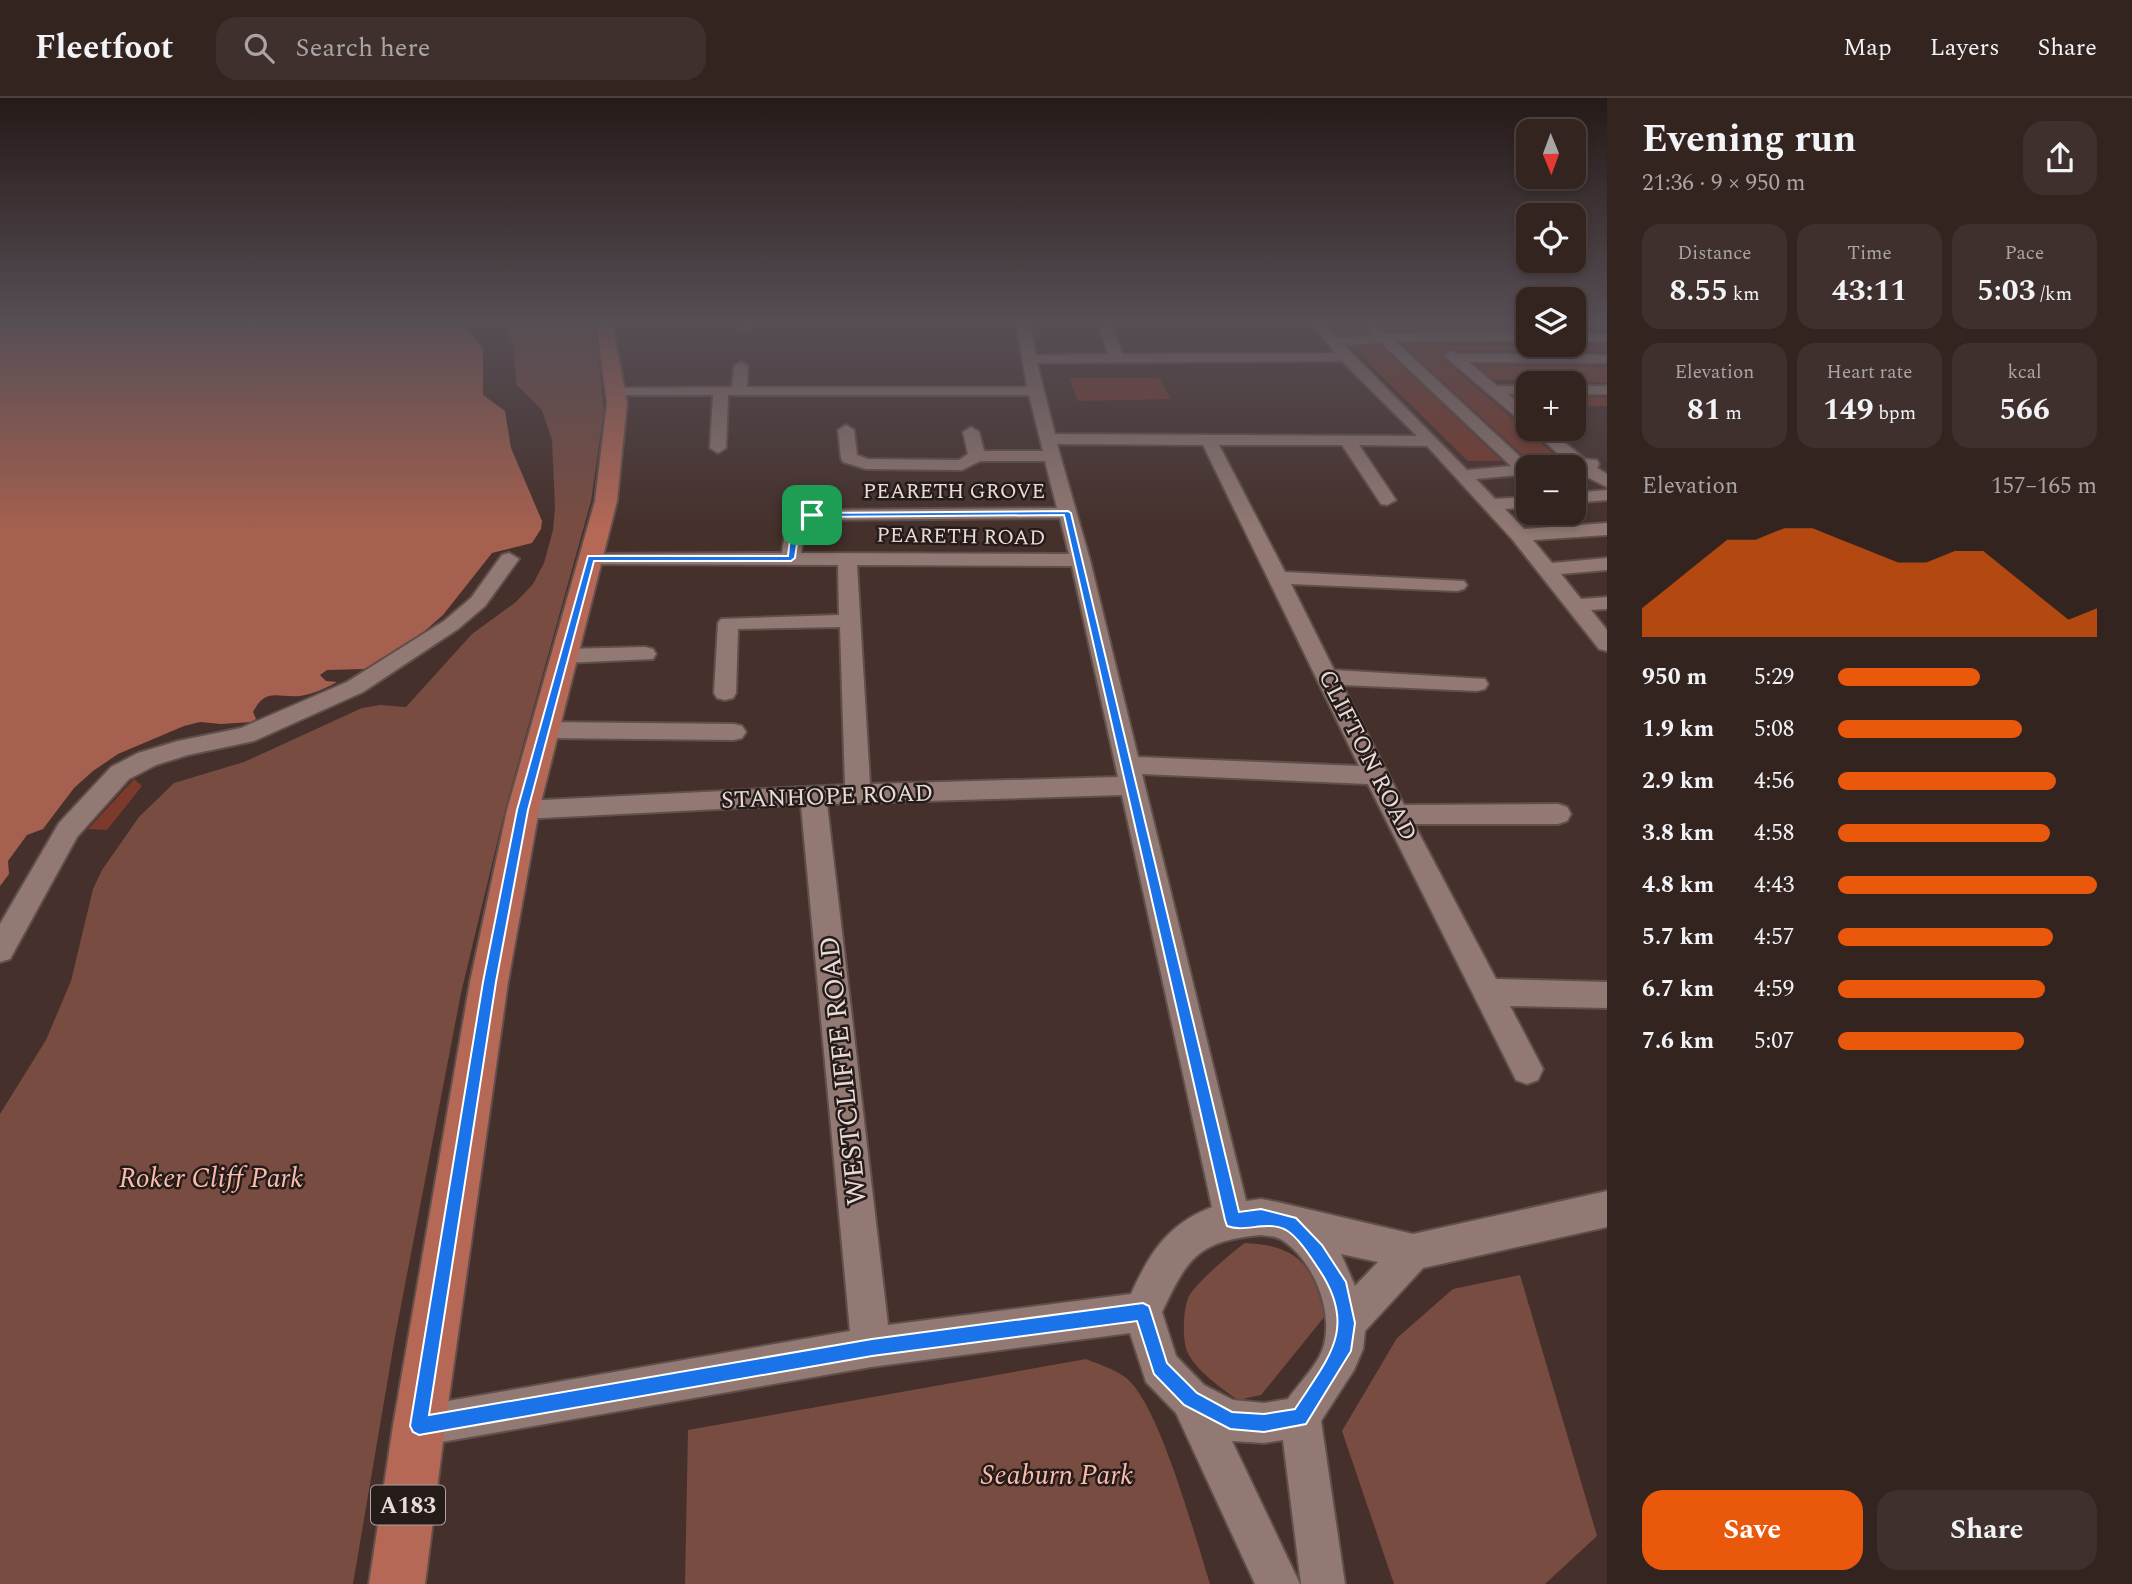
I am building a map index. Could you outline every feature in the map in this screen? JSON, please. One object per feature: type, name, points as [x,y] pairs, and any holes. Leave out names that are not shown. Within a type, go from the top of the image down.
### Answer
[{"type":"main road","name":"A183","points":[[397,1584],[419,1426],[489,982],[523,810],[606,501],[616,429],[615,391]]},
{"type":"street","points":[[718,448],[721,391]]},
{"type":"street","points":[[1035,391],[1080,560],[1233,1220]]},
{"type":"street","points":[[1381,391],[1520,535],[1607,644]]},
{"type":"street","points":[[1440,391],[1516,460]]},
{"type":"street","points":[[1495,391],[1516,409]]},
{"type":"street","points":[[846,430],[849,458],[866,464],[962,465],[977,456],[1051,447],[1209,440],[1431,441]]},
{"type":"street","points":[[971,432],[977,456]]},
{"type":"street","name":"CLIFTON ROAD","points":[[1209,440],[1376,776],[1527,1069]]},
{"type":"street","points":[[1347,440],[1387,500]]},
{"type":"street","points":[[1553,441],[1569,455]]},
{"type":"street","points":[[1586,465],[1607,463]]},
{"type":"street","points":[[1586,468],[1607,482]]},
{"type":"street","points":[[1463,474],[1516,470]]},
{"type":"street","points":[[1586,497],[1607,495]]},
{"type":"street","points":[[1491,505],[1516,503]]},
{"type":"street","name":"PEARETH GROVE","points":[[791,558],[796,520],[812,515],[1068,513]]},
{"type":"street","points":[[1520,535],[1607,529]]},
{"type":"street","name":"PEARETH ROAD","points":[[590,558],[1080,560]]},
{"type":"street","points":[[847,558],[858,794]]},
{"type":"street","points":[[0,950],[68,830],[100,791],[120,773],[147,759],[186,747],[246,735],[355,687],[451,625],[478,602],[509,559]]},
{"type":"street","points":[[1547,569],[1607,565]]},
{"type":"street","points":[[1279,578],[1457,585]]},
{"type":"street","points":[[1576,605],[1607,603]]},
{"type":"street","points":[[725,693],[728,623],[851,621]]},
{"type":"street","points":[[564,656],[645,654]]},
{"type":"street","points":[[1328,677],[1477,684]]},
{"type":"street","points":[[544,730],[734,732]]},
{"type":"street","name":"STANHOPE ROAD","points":[[523,810],[858,794],[1130,775],[1376,776]]},
{"type":"street","name":"WESTCLIFFE ROAD","points":[[813,795],[872,1347]]},
{"type":"street","points":[[1398,815],[1558,814]]},
{"type":"street","points":[[1488,992],[1607,995]]},
{"type":"street","points":[[1300,1417],[1264,1423],[1230,1420],[1191,1399],[1160,1368],[1143,1312],[1163,1269],[1196,1232],[1233,1220],[1261,1217],[1413,1252],[1607,1209]]},
{"type":"street","points":[[1291,1224],[1316,1251],[1338,1282],[1346,1323],[1342,1351],[1300,1417],[1324,1584]]},
{"type":"street","points":[[1346,1323],[1413,1252]]},
{"type":"street","points":[[419,1426],[872,1347],[1143,1312]]},
{"type":"street","points":[[1191,1399],[1278,1584]]},
{"type":"green space","name":"Roker Cliff Park","points":[[523,391],[602,391],[604,411],[591,501],[505,810],[461,993],[395,1337],[353,1584],[0,1584],[0,1114],[46,1040],[71,981],[93,889],[102,870],[139,817],[174,783],[244,762],[362,708],[380,705],[406,707],[472,634],[516,602],[533,584],[544,563],[553,530],[555,507],[552,440],[542,410]]},
{"type":"green space","points":[[1245,1243],[1279,1249],[1301,1262],[1315,1284],[1325,1316],[1261,1395],[1238,1400],[1209,1378],[1191,1358],[1185,1345],[1184,1324],[1185,1308],[1193,1290]]},
{"type":"green space","points":[[1520,1275],[1597,1536],[1545,1584],[1394,1584],[1342,1431],[1397,1338],[1453,1289]]},
{"type":"green space","name":"Seaburn Park","points":[[1086,1359],[1125,1377],[1138,1391],[1151,1414],[1175,1473],[1210,1584],[685,1584],[688,1430]]},
{"type":"shaded area","points":[[0,391],[483,391],[483,395],[505,411],[511,448],[542,521],[541,529],[532,543],[492,553],[443,615],[404,649],[364,669],[327,670],[320,675],[326,681],[337,682],[315,692],[300,696],[268,696],[253,712],[256,719],[252,722],[200,722],[118,754],[74,788],[43,829],[27,835],[8,861],[9,874],[0,886]]},
{"type":"building","points":[[1074,391],[1167,391],[1171,399],[1078,401]]},
{"type":"building","points":[[1397,391],[1428,391],[1502,461],[1468,461]]},
{"type":"building","points":[[1453,391],[1481,391],[1516,421],[1516,441],[1539,441],[1555,455],[1522,455]]},
{"type":"building","points":[[1586,397],[1607,397],[1607,406],[1586,406]]},
{"type":"building","points":[[134,779],[142,786],[107,830],[88,829]]},
{"type":"route","points":[[1068,513],[1233,1220],[1261,1217],[1291,1224],[1316,1251],[1338,1282],[1346,1323],[1342,1351],[1300,1417],[1264,1423],[1230,1420],[1191,1399],[1160,1368],[1143,1312],[872,1347],[419,1426],[489,982],[523,810],[590,558],[791,558],[796,520],[812,515],[1068,513]]}]
